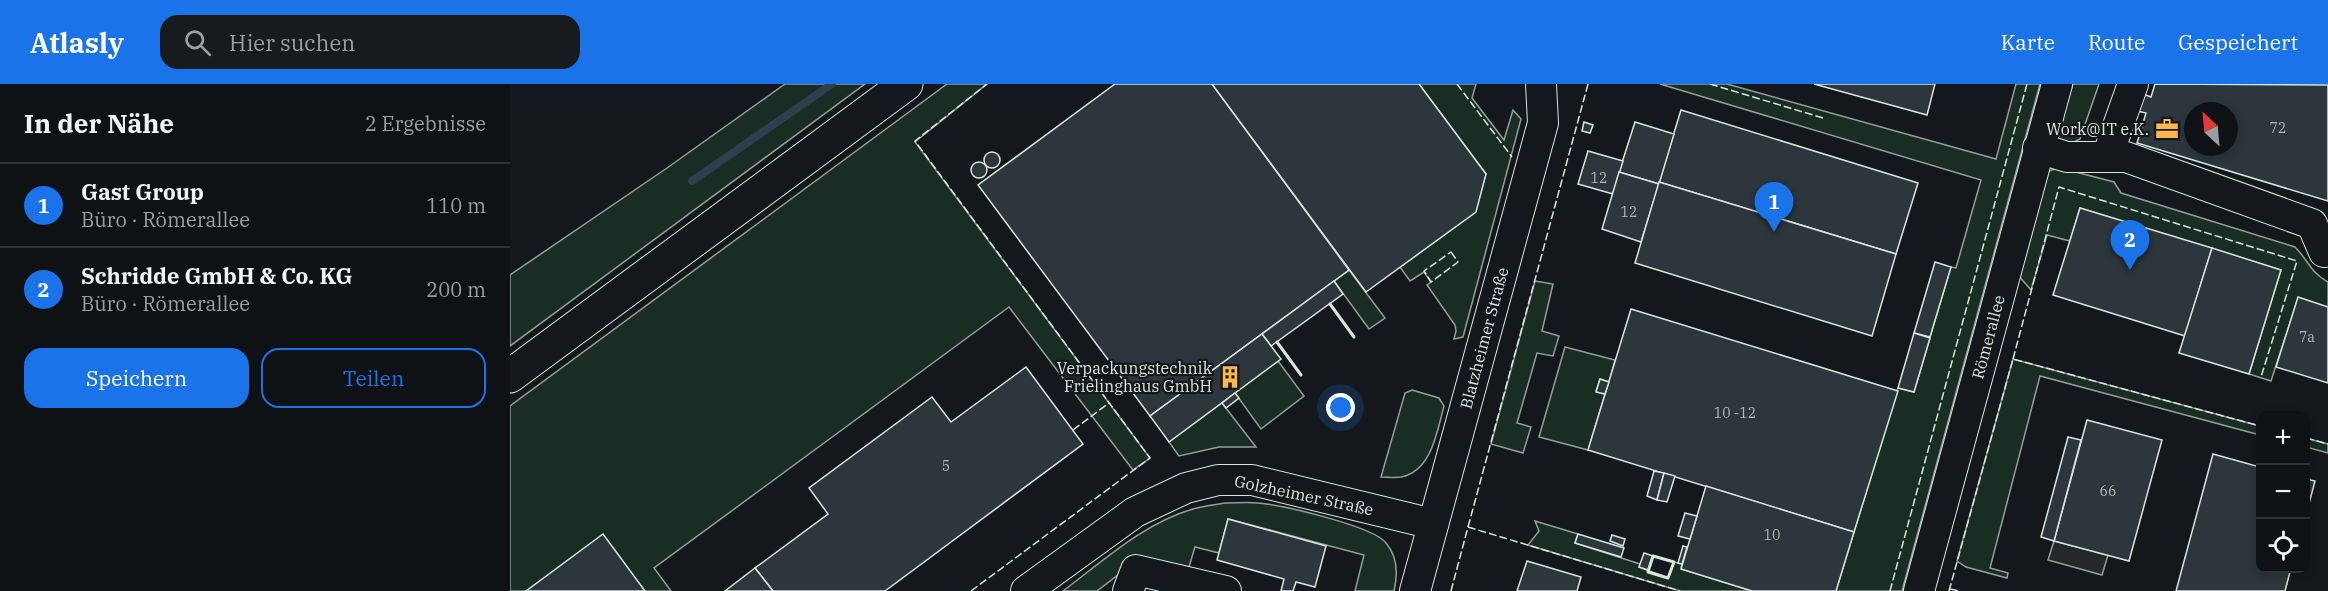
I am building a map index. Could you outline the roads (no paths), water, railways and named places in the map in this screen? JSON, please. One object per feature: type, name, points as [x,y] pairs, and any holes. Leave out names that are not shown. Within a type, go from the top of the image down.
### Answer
[{"type":"main road","points":[[510,376],[906,84]]},
{"type":"street","name":"Blatzheimer Straße","points":[[1415,591],[1544,123],[1541,84]]},
{"type":"street","name":"Römerallee","points":[[1919,591],[2057,84]]},
{"type":"street","points":[[2107,157],[2133,84]]},
{"type":"street","points":[[2038,148],[2067,157],[2126,157],[2312,225],[2324,252]]},
{"type":"street","name":"Golzheimer Straße","points":[[1026,591],[1141,509],[1186,488],[1218,480],[1252,480],[1433,524]]},
{"type":"street","points":[[1128,591],[1136,570],[1226,591]]},
{"type":"waterway","points":[[692,181],[832,84]]},
{"type":"place","name":"Work@IT e.K.","points":[[2167,129]]},
{"type":"place","name":"Gast Group","points":[[1774,232]]},
{"type":"place","name":"Schridde GmbH & Co. KG","points":[[2130,270]]},
{"type":"place","name":"Verpackungstechnik Frielinghaus GmbH","points":[[1230,377]]}]
